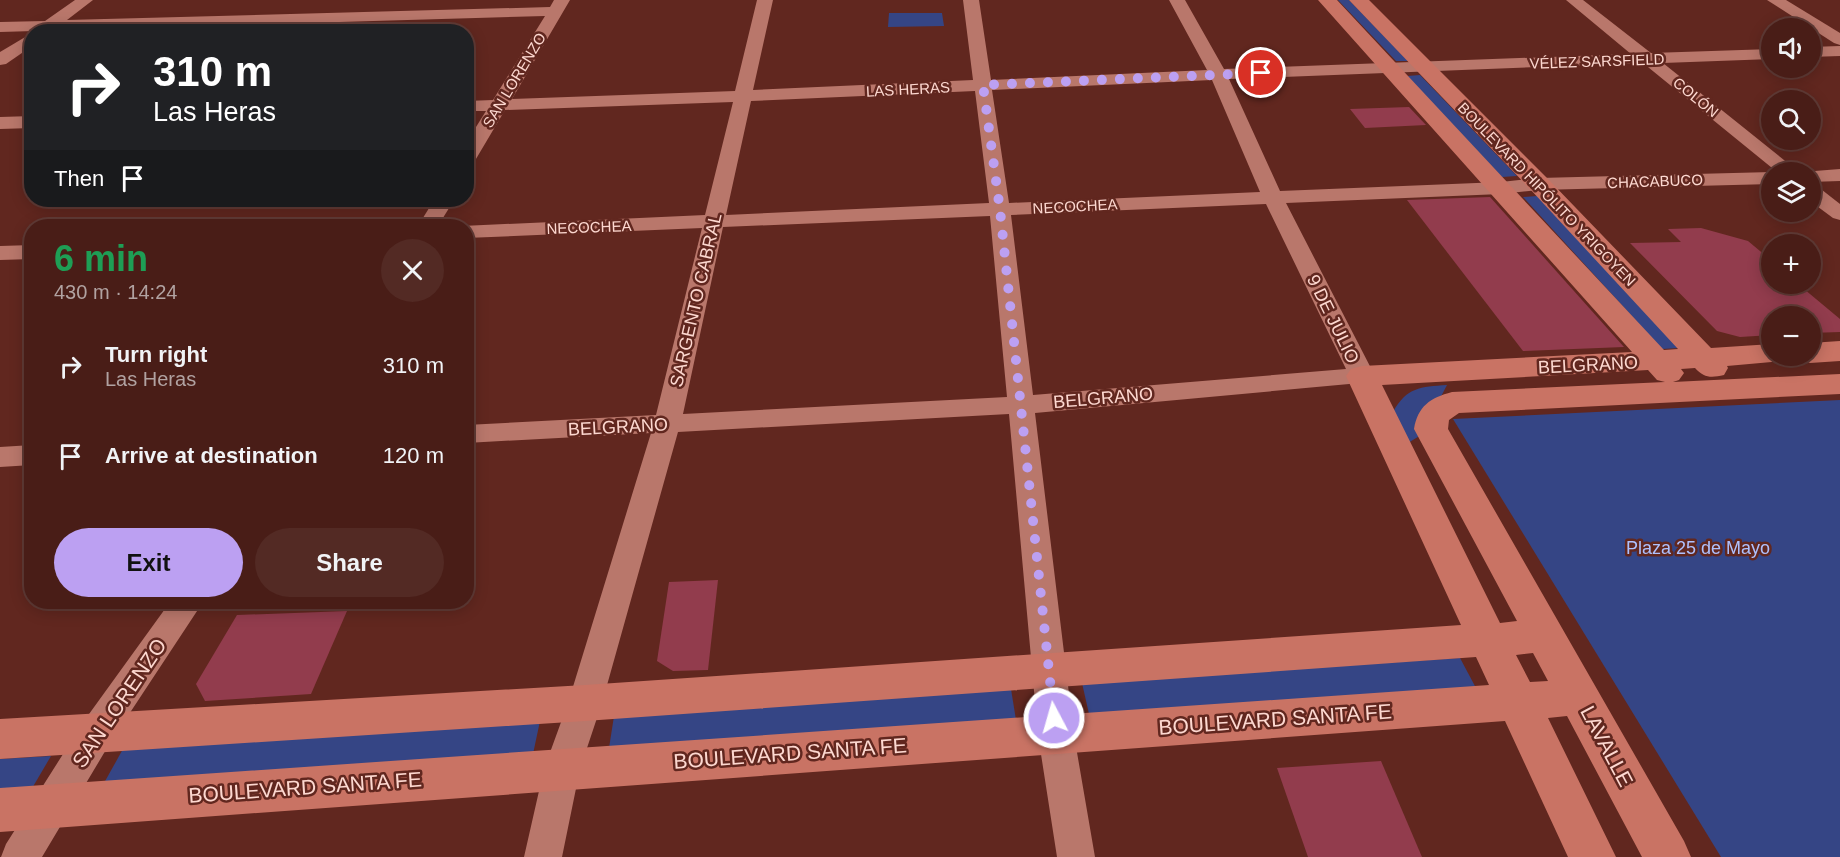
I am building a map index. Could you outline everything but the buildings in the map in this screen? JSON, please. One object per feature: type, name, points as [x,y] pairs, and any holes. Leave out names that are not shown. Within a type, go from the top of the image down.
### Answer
[{"type":"main road","name":"BOULEVARD HIPÓLITO YRIGOYEN","points":[[1327,0],[1686,392]]},
{"type":"main road","name":"BOULEVARD HIPÓLITO YRIGOYEN","points":[[1358,0],[1539,184],[1734,390]]},
{"type":"main road","points":[[1821,352],[1840,351]]},
{"type":"main road","name":"BELGRANO","points":[[1362,376],[1761,355]]},
{"type":"main road","name":"9 DE JULIO","points":[[1362,376],[1487,640]]},
{"type":"main road","name":"BELGRANO","points":[[1545,636],[1431,429],[1433,415],[1452,403],[1840,384]]},
{"type":"main road","points":[[0,739],[585,703],[1545,636]]},
{"type":"main road","name":"LAVALLE","points":[[1545,636],[1581,697],[1667,857]]},
{"type":"main road","points":[[1487,640],[1593,857]]},
{"type":"main road","name":"BOULEVARD SANTA FE","points":[[0,810],[1581,697]]},
{"type":"street","points":[[51,24],[86,0]]},
{"type":"street","name":"SARGENTO CABRAL","points":[[543,857],[562,769],[585,703],[667,424],[765,0]]},
{"type":"street","points":[[971,0],[1000,210],[1056,735],[1076,857]]},
{"type":"street","name":"9 DE JULIO","points":[[1178,0],[1219,76],[1272,196],[1362,376]]},
{"type":"street","name":"COLÓN","points":[[1574,0],[1777,162]]},
{"type":"street","points":[[1775,0],[1840,40]]},
{"type":"street","points":[[156,24],[559,6]]},
{"type":"street","name":"SAN LORENZO","points":[[474,146],[559,6]]},
{"type":"street","points":[[0,27],[24,28]]},
{"type":"street","points":[[0,60],[24,44]]},
{"type":"street","points":[[1821,52],[1840,51]]},
{"type":"street","name":"VÉLEZ SARSFIELD","points":[[1422,66],[1761,55]]},
{"type":"street","name":"LAS HERAS","points":[[474,106],[1422,66]]},
{"type":"street","points":[[0,123],[24,122]]},
{"type":"street","points":[[1821,176],[1840,175]]},
{"type":"street","name":"CHACABUCO","points":[[1539,184],[1761,178]]},
{"type":"street","name":"NECOCHEA","points":[[474,232],[1501,188],[1539,184]]},
{"type":"street","points":[[1821,199],[1840,214]]},
{"type":"street","points":[[0,253],[24,252]]},
{"type":"street","name":"BELGRANO","points":[[474,434],[1021,405],[1362,376]]},
{"type":"street","points":[[0,457],[24,456]]},
{"type":"street","name":"SAN LORENZO","points":[[20,857],[98,732],[182,609]]},
{"type":"green space","points":[[1338,0],[1349,0],[1408,61],[1396,61]]},
{"type":"green space","points":[[889,13],[942,13],[944,26],[888,27]]},
{"type":"green space","points":[[1420,75],[1517,176],[1502,177],[1407,76]]},
{"type":"green space","points":[[1537,196],[1679,348],[1662,349],[1523,197]]},
{"type":"green space","points":[[1447,385],[1421,435],[1408,443],[1393,412],[1398,404],[1415,390]]},
{"type":"green space","name":"Plaza 25 de Mayo","points":[[1840,400],[1840,857],[1721,857],[1453,419]]},
{"type":"green space","points":[[1460,658],[1476,688],[1089,714],[1082,683]]},
{"type":"green space","points":[[1011,689],[1016,720],[609,748],[614,716]]},
{"type":"green space","points":[[540,721],[533,754],[104,783],[123,749]]},
{"type":"green space","points":[[51,756],[31,790],[0,793],[0,759]]},
{"type":"route","points":[[1054,718],[1000,210],[983,85],[1261,73]]}]
